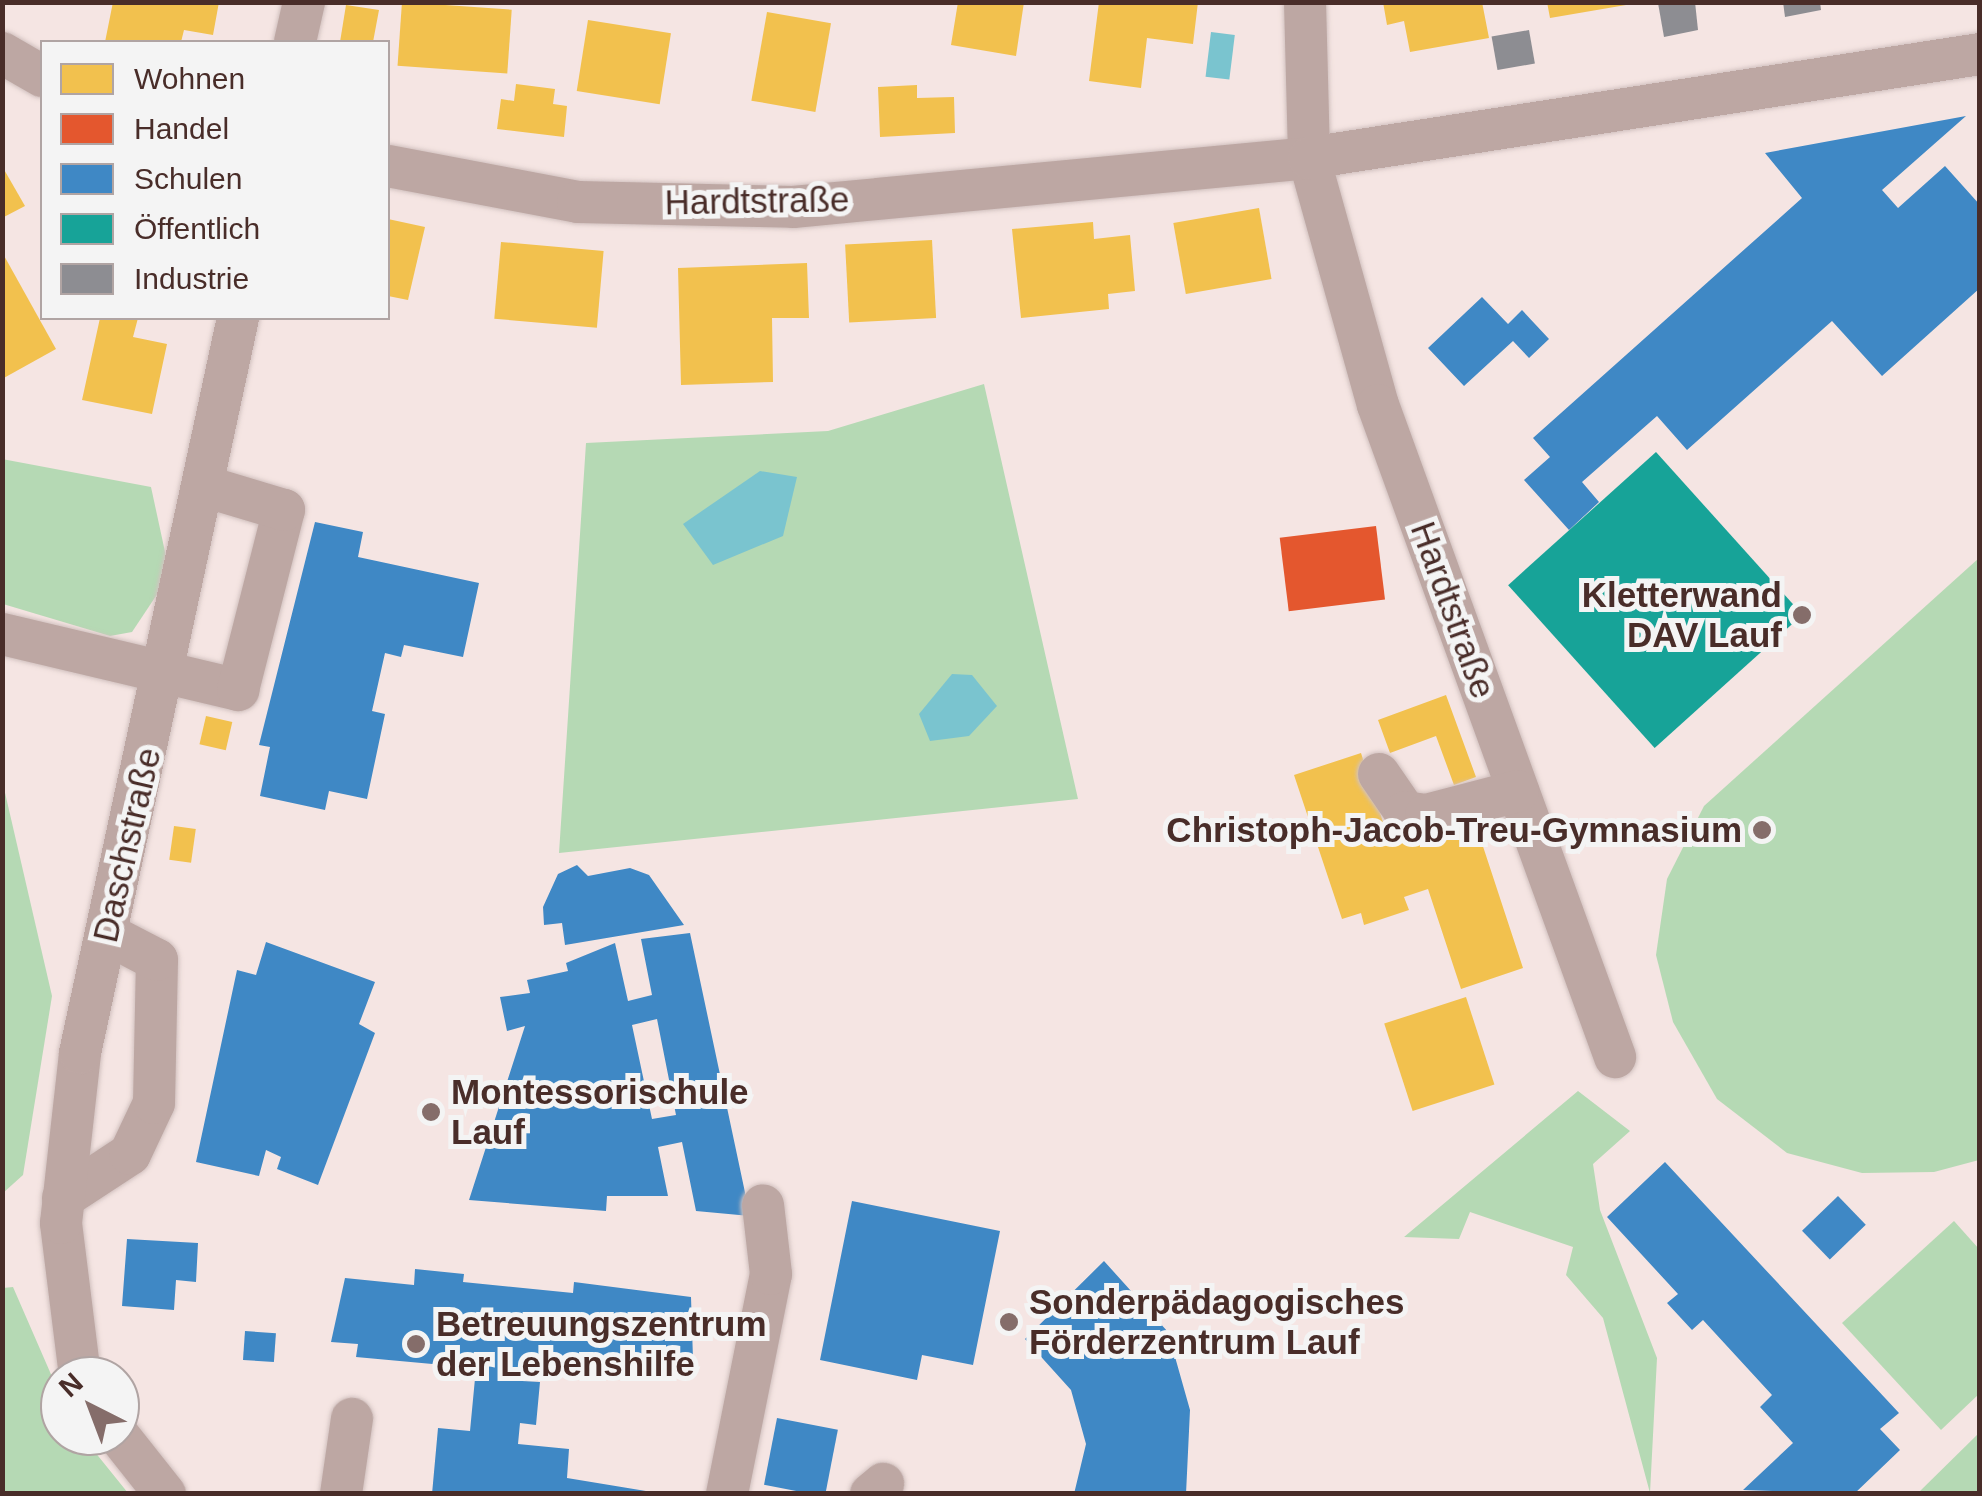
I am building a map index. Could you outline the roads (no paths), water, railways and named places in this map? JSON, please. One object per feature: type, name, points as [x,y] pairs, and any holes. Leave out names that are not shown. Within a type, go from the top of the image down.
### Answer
[{"type":"street","points":[[296,40],[304,2]]},
{"type":"street","points":[[1305,2],[1309,158]]},
{"type":"street","points":[[2,53],[40,75]]},
{"type":"street","name":"Hardtstraße","points":[[390,166],[578,202],[793,207],[1627,125],[1980,54]]},
{"type":"street","name":"Hardtstraße","points":[[1309,158],[1378,405],[1615,1057]]},
{"type":"street","name":"Daschstraße","points":[[76,1356],[66,1304],[64,1198],[107,934],[166,673],[238,320]]},
{"type":"street","points":[[2,634],[238,690],[284,510],[204,486]]},
{"type":"street","points":[[1380,774],[1405,812],[1426,815],[1518,791]]},
{"type":"street","points":[[64,1198],[130,1154],[154,1102],[157,960],[107,934]]},
{"type":"street","points":[[727,1494],[771,1274],[763,1205]]},
{"type":"street","points":[[341,1494],[352,1418]]},
{"type":"street","points":[[134,1456],[165,1494]]},
{"type":"water","points":[[1211,32],[1235,35],[1229,80],[1206,77]]},
{"type":"water","points":[[760,471],[797,477],[783,536],[713,565],[683,524]]},
{"type":"water","points":[[952,674],[972,675],[997,706],[969,736],[930,741],[919,714]]},
{"type":"place","name":"Kletterwand DAV Lauf","points":[[1802,615]]},
{"type":"place","name":"Christoph-Jacob-Treu-Gymnasium","points":[[1762,830]]},
{"type":"place","name":"Montessorischule Lauf","points":[[431,1112]]},
{"type":"place","name":"Sonderpädagogisches Förderzentrum Lauf","points":[[1009,1322]]},
{"type":"place","name":"Betreuungszentrum der Lebenshilfe","points":[[416,1344]]}]
